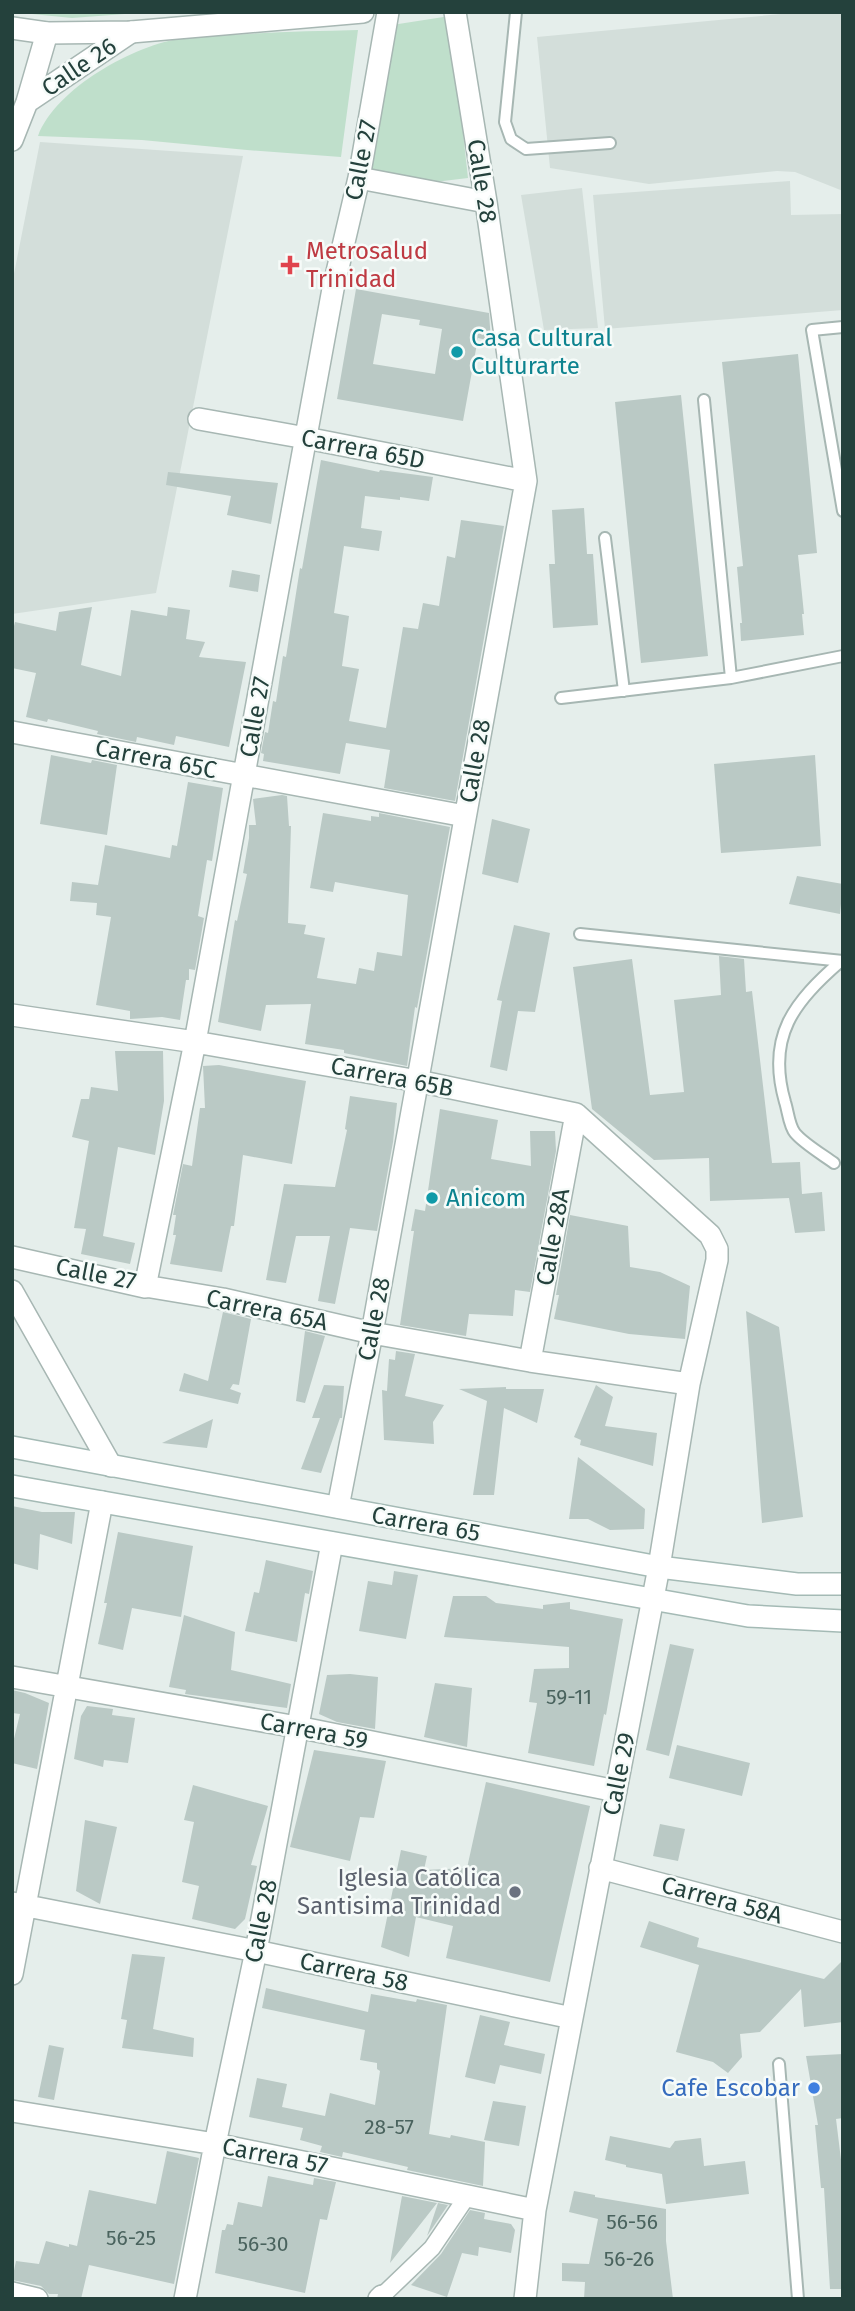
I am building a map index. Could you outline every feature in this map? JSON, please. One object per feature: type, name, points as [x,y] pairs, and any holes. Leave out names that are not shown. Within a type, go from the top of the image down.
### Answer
[{"type":"street","points":[[12,28],[47,33],[131,32],[363,12]]},
{"type":"street","name":"Calle 27","points":[[145,1287],[195,1042],[333,289],[359,178],[388,12]]},
{"type":"street","name":"Calle 28","points":[[338,1507],[526,481],[486,202],[455,12]]},
{"type":"street","name":"Calle 26","points":[[27,102],[131,32]]},
{"type":"street","name":"Calle 26","points":[[13,136],[27,102],[47,33]]},
{"type":"street","points":[[359,178],[486,202]]},
{"type":"street","name":"Carrera 65D","points":[[199,419],[526,481]]},
{"type":"street","name":"Carrera 65C","points":[[12,732],[465,816]]},
{"type":"street","name":"Carrera 65B","points":[[12,1015],[195,1042],[418,1081],[576,1114]]},
{"type":"street","name":"Calle 29","points":[[525,2299],[535,2210],[659,1567],[689,1384],[717,1260],[717,1249],[710,1235],[576,1114]]},
{"type":"street","name":"Calle 28A","points":[[530,1361],[576,1114]]},
{"type":"street","name":"Carrera 65A","points":[[12,1257],[145,1287],[223,1299],[372,1333],[530,1361],[689,1384]]},
{"type":"street","points":[[12,1292],[111,1466]]},
{"type":"street","name":"Carrera 65","points":[[12,1447],[659,1567],[797,1584],[843,1584]]},
{"type":"street","name":"Carrera 65","points":[[12,1486],[748,1616],[843,1621]]},
{"type":"street","points":[[12,1974],[18,1904],[68,1688],[102,1502]]},
{"type":"street","name":"Calle 28","points":[[185,2299],[256,1951],[332,1543]]},
{"type":"street","name":"Carrera 59","points":[[12,1677],[297,1727],[615,1791]]},
{"type":"street","name":"Carrera 58A","points":[[600,1868],[843,1933]]},
{"type":"street","name":"Carrera 58","points":[[18,1904],[572,2018]]},
{"type":"street","name":"Carrera 57","points":[[12,2111],[215,2144],[535,2210]]},
{"type":"street","points":[[381,2297],[432,2248],[468,2195]]},
{"type":"street","points":[[12,2293],[37,2299]]},
{"type":"lane","points":[[516,12],[505,121],[511,139],[526,149],[610,143]]},
{"type":"lane","points":[[843,327],[812,330],[843,511]]},
{"type":"lane","points":[[704,400],[732,678]]},
{"type":"lane","points":[[605,538],[624,691]]},
{"type":"lane","points":[[561,698],[732,678],[843,656]]},
{"type":"lane","points":[[580,934],[842,961]]},
{"type":"lane","points":[[834,1163],[794,1132],[782,1092],[778,1052],[791,1014],[816,983],[842,961]]},
{"type":"lane","points":[[779,2064],[798,2299]]},
{"type":"shaded area","points":[[803,12],[843,12],[843,191],[795,172],[777,171],[649,184],[550,168],[537,37]]},
{"type":"shaded area","points":[[40,142],[243,156],[156,593],[12,614],[12,284]]},
{"type":"shaded area","points":[[790,181],[791,215],[843,214],[843,310],[605,329],[593,195]]},
{"type":"shaded area","points":[[582,188],[598,328],[544,330],[521,195]]},
{"type":"green space","points":[[12,12],[151,12],[72,18]]},
{"type":"green space","points":[[450,16],[468,178],[418,184],[366,173],[392,25]]},
{"type":"green space","points":[[358,30],[341,157],[142,140],[38,136],[47,118],[61,101],[79,86],[120,59],[163,42],[201,36]]},
{"type":"building","name":"Casa Cultural Culturarte","points":[[356,289],[489,313],[491,341],[478,338],[463,421],[337,399]],"holes":[[[382,314],[420,320],[419,325],[442,329],[435,374],[373,364]]]},
{"type":"building","points":[[798,354],[817,553],[798,555],[804,635],[741,641],[737,567],[743,566],[722,362]]},
{"type":"building","points":[[681,395],[708,656],[641,663],[615,402]]},
{"type":"building","points":[[321,460],[379,472],[433,477],[429,501],[365,496],[361,528],[382,531],[379,551],[344,546],[334,613],[349,616],[342,666],[359,669],[349,721],[386,728],[403,627],[418,629],[423,603],[439,606],[447,556],[455,558],[461,520],[504,526],[455,801],[384,788],[390,750],[346,743],[340,774],[263,761],[264,754],[261,753],[265,732],[268,733],[273,701],[276,702],[283,656],[286,657]]},
{"type":"building","points":[[168,472],[278,483],[271,524],[227,515],[231,496],[166,485]]},
{"type":"building","points":[[584,508],[587,554],[593,554],[598,625],[553,628],[549,564],[555,564],[552,510]]},
{"type":"building","points":[[232,570],[260,575],[258,592],[229,587]]},
{"type":"building","points":[[92,607],[81,665],[121,676],[131,610],[167,616],[168,607],[190,610],[186,639],[205,642],[199,657],[246,662],[229,747],[176,736],[174,745],[137,737],[136,742],[97,734],[98,731],[48,719],[47,722],[26,717],[36,673],[12,668],[12,634],[15,622],[56,631],[59,612]]},
{"type":"building","points":[[51,755],[117,765],[107,835],[40,824]]},
{"type":"building","points":[[815,755],[821,846],[721,853],[714,764]]},
{"type":"building","points":[[188,782],[223,788],[212,861],[207,860],[198,916],[204,918],[195,970],[189,969],[180,1020],[162,1017],[130,1019],[130,1011],[96,1005],[111,917],[96,915],[97,903],[70,901],[72,882],[98,885],[105,845],[170,858],[172,845],[177,846]]},
{"type":"building","points":[[287,796],[291,826],[288,923],[306,925],[304,934],[325,938],[317,978],[356,984],[359,968],[374,971],[377,952],[402,956],[408,895],[335,882],[333,892],[310,888],[323,813],[371,821],[371,816],[379,817],[379,813],[450,827],[417,1008],[415,1007],[407,1066],[344,1053],[344,1050],[305,1044],[311,1004],[266,1005],[261,1031],[218,1022],[235,920],[237,921],[247,874],[243,873],[249,825],[256,825],[253,799]]},
{"type":"building","points":[[492,819],[530,829],[518,883],[482,874]]},
{"type":"building","points":[[797,876],[843,884],[840,914],[789,904]]},
{"type":"building","points":[[514,925],[550,933],[535,1012],[518,1011],[507,1071],[490,1067],[502,1001],[497,1000]]},
{"type":"building","points":[[719,956],[744,959],[746,992],[752,991],[772,1163],[800,1162],[802,1194],[822,1192],[825,1231],[795,1233],[789,1198],[710,1201],[709,1158],[654,1160],[592,1109],[573,967],[632,959],[650,1095],[684,1092],[674,1000],[721,995]]},
{"type":"building","points":[[115,1051],[163,1051],[164,1101],[155,1155],[118,1147],[103,1236],[135,1243],[130,1264],[81,1254],[86,1229],[74,1228],[89,1141],[72,1137],[81,1099],[89,1099],[91,1087],[118,1091]]},
{"type":"building","points":[[219,1065],[306,1081],[292,1164],[243,1155],[234,1226],[231,1226],[222,1272],[170,1264],[176,1235],[173,1235],[176,1215],[173,1215],[183,1164],[192,1166],[200,1108],[205,1108],[203,1066]]},
{"type":"building","points":[[350,1096],[397,1103],[377,1231],[350,1228],[335,1304],[318,1301],[330,1236],[296,1236],[286,1283],[266,1280],[284,1184],[335,1187],[347,1130]]},
{"type":"building","points":[[440,1109],[498,1120],[491,1159],[531,1166],[530,1131],[555,1131],[556,1151],[530,1292],[515,1290],[513,1316],[469,1314],[466,1336],[400,1325],[415,1209],[425,1211]]},
{"type":"building","points":[[570,1215],[628,1226],[630,1267],[660,1272],[690,1286],[685,1339],[629,1334],[554,1319]]},
{"type":"building","points":[[746,1311],[779,1327],[803,1517],[762,1523]]},
{"type":"building","points":[[223,1312],[251,1319],[239,1385],[233,1384],[230,1389],[241,1393],[238,1404],[179,1391],[184,1373],[208,1381]]},
{"type":"building","points":[[305,1331],[325,1336],[305,1403],[296,1401]]},
{"type":"building","points":[[396,1351],[415,1354],[405,1396],[444,1405],[433,1422],[434,1444],[384,1440],[382,1390],[387,1391],[389,1359],[395,1360]]},
{"type":"building","points":[[324,1385],[344,1386],[342,1418],[321,1473],[301,1469],[320,1418],[312,1418]]},
{"type":"building","points":[[596,1385],[613,1397],[605,1426],[657,1433],[653,1466],[580,1445],[581,1440],[574,1437]]},
{"type":"building","points":[[459,1389],[544,1389],[537,1423],[504,1408],[494,1495],[473,1495],[487,1401]]},
{"type":"building","points":[[213,1419],[207,1448],[162,1443]]},
{"type":"building","points":[[578,1457],[645,1509],[644,1529],[610,1530],[588,1519],[569,1519]]},
{"type":"building","points":[[12,1506],[42,1512],[75,1512],[72,1544],[40,1534],[38,1570],[12,1563]]},
{"type":"building","points":[[118,1532],[193,1546],[181,1617],[132,1608],[123,1650],[98,1644]]},
{"type":"building","points":[[266,1560],[313,1571],[309,1594],[305,1593],[297,1642],[245,1631],[254,1592],[259,1593]]},
{"type":"building","points":[[394,1571],[418,1575],[406,1639],[359,1631],[368,1581],[392,1585]]},
{"type":"building","points":[[453,1596],[486,1596],[496,1603],[543,1609],[543,1605],[570,1602],[570,1609],[623,1619],[594,1766],[528,1753],[537,1703],[529,1702],[534,1669],[569,1668],[569,1647],[444,1637]]},
{"type":"building","points":[[184,1615],[235,1632],[231,1670],[291,1684],[287,1708],[185,1694],[186,1690],[169,1687]]},
{"type":"building","points":[[670,1644],[694,1649],[669,1756],[646,1750]]},
{"type":"building","points":[[327,1675],[378,1677],[375,1729],[337,1722],[319,1714]]},
{"type":"building","points":[[435,1683],[472,1688],[467,1747],[424,1737]]},
{"type":"building","points":[[12,1690],[49,1703],[37,1769],[12,1763],[12,1747],[20,1714],[12,1713]]},
{"type":"building","points":[[87,1706],[113,1709],[112,1715],[135,1718],[128,1763],[104,1760],[103,1767],[74,1759],[81,1716]]},
{"type":"building","points":[[677,1745],[750,1763],[742,1796],[669,1778]]},
{"type":"building","points":[[314,1750],[386,1761],[374,1818],[360,1817],[350,1861],[290,1847]]},
{"type":"building","points":[[486,1782],[590,1806],[550,1982],[446,1958],[453,1926],[416,1917],[409,1957],[381,1947],[401,1850],[427,1856],[424,1870],[467,1868]]},
{"type":"building","points":[[193,1785],[268,1806],[251,1865],[257,1866],[245,1919],[235,1929],[192,1919],[199,1886],[182,1882],[194,1822],[184,1820]]},
{"type":"building","points":[[85,1820],[117,1827],[100,1904],[76,1891]]},
{"type":"building","points":[[660,1824],[685,1829],[678,1861],[653,1856]]},
{"type":"building","points":[[649,1921],[699,1938],[697,1947],[824,1979],[843,1960],[843,2022],[804,2027],[801,1989],[760,2032],[740,2034],[742,2057],[728,2073],[713,2062],[676,2052],[699,1965],[640,1947]]},
{"type":"building","points":[[132,1954],[165,1957],[153,2029],[194,2038],[193,2057],[122,2048],[127,2020],[121,2019]]},
{"type":"building","points":[[266,1988],[368,2012],[371,1994],[447,2005],[429,2134],[450,2138],[451,2135],[485,2142],[483,2186],[407,2170],[408,2167],[343,2152],[342,2157],[320,2152],[322,2146],[300,2140],[303,2128],[249,2117],[257,2078],[287,2084],[282,2107],[325,2116],[330,2093],[375,2105],[380,2071],[377,2069],[377,2063],[360,2060],[365,2030],[262,2008]]},
{"type":"building","points":[[480,2015],[510,2022],[504,2045],[545,2054],[541,2074],[500,2065],[495,2084],[465,2077]]},
{"type":"building","points":[[49,2045],[64,2048],[54,2100],[38,2097]]},
{"type":"building","points":[[843,2054],[843,2118],[836,2119],[843,2176],[843,2289],[830,2289],[824,2188],[821,2188],[815,2125],[818,2125],[806,2056]]},
{"type":"building","points":[[493,2101],[526,2106],[519,2146],[484,2140]]},
{"type":"building","points":[[610,2136],[670,2148],[675,2141],[701,2138],[704,2166],[745,2161],[749,2194],[666,2204],[662,2174],[605,2160]]},
{"type":"building","points":[[167,2151],[199,2158],[174,2284],[89,2265],[81,2299],[57,2299],[58,2294],[49,2294],[41,2286],[12,2280],[16,2261],[39,2264],[46,2241],[69,2247],[69,2244],[77,2246],[89,2190],[156,2204]]},
{"type":"building","points":[[268,2176],[313,2185],[314,2178],[336,2182],[327,2220],[320,2219],[305,2293],[215,2273],[222,2230],[225,2230],[227,2224],[233,2225],[238,2202],[262,2207]]},
{"type":"building","points":[[574,2191],[666,2209],[666,2241],[673,2299],[584,2299],[585,2282],[562,2281],[562,2263],[589,2264],[598,2219],[569,2212]]},
{"type":"building","points":[[402,2196],[437,2203],[390,2263]]},
{"type":"building","points":[[438,2203],[448,2205],[427,2236]]},
{"type":"building","points":[[470,2210],[485,2213],[484,2219],[511,2224],[515,2230],[511,2253],[479,2247],[478,2256],[462,2253],[447,2297],[411,2285],[441,2254]]},
{"type":"place","name":"Metrosalud Trinidad","points":[[290,265]]},
{"type":"place","name":"Casa Cultural Culturarte","points":[[457,352]]},
{"type":"place","name":"Anicom","points":[[432,1198]]},
{"type":"place","name":"Iglesia Católica Santisima Trinidad","points":[[515,1892]]},
{"type":"place","name":"Cafe Escobar","points":[[814,2088]]}]
